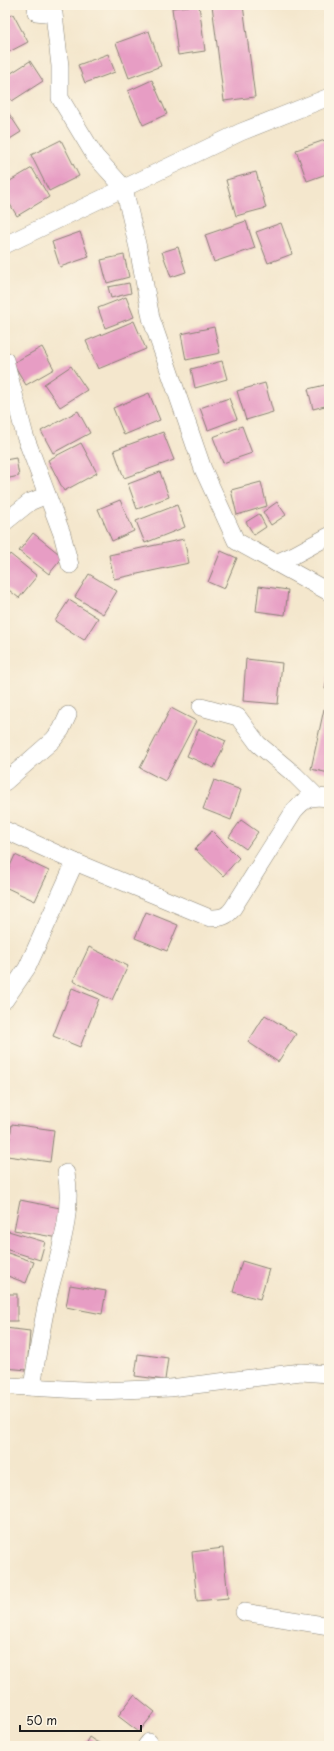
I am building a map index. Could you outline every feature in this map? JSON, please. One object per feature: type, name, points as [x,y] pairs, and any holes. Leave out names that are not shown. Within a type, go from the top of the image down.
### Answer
[{"type":"street","points":[[37,5],[36,12],[54,14],[60,66],[60,98],[95,156],[124,188],[138,248],[151,318],[203,468],[236,541],[329,592]]},
{"type":"street","points":[[8,238],[124,188],[241,132],[329,97]]},
{"type":"street","points":[[5,360],[25,436],[62,534],[70,565]]},
{"type":"street","points":[[5,522],[30,502],[46,495]]},
{"type":"street","points":[[276,563],[329,536]]},
{"type":"street","points":[[200,707],[238,717],[258,744],[322,797]]},
{"type":"street","points":[[5,782],[53,740],[61,730],[68,715]]},
{"type":"street","points":[[5,830],[74,862],[210,918],[221,918],[229,914],[294,811],[304,800],[322,797]]},
{"type":"street","points":[[5,1000],[27,968],[74,862]]},
{"type":"street","points":[[32,1387],[49,1294],[61,1247],[69,1188],[66,1173]]},
{"type":"street","points":[[5,1388],[10,1386],[100,1391],[154,1389],[301,1372],[329,1374]]},
{"type":"street","points":[[244,1612],[329,1626]]},
{"type":"building","points":[[199,5],[205,51],[178,55],[172,8]]},
{"type":"building","points":[[212,5],[243,5],[255,97],[224,101]]},
{"type":"building","points":[[13,14],[28,42],[5,54],[5,18]]},
{"type":"building","points":[[149,31],[161,66],[129,78],[116,43]]},
{"type":"building","points":[[108,54],[115,72],[85,83],[78,65]]},
{"type":"building","points":[[30,61],[43,81],[12,101],[5,91],[5,77]]},
{"type":"building","points":[[152,80],[167,114],[143,125],[128,91]]},
{"type":"building","points":[[6,109],[21,132],[5,142],[5,110]]},
{"type":"building","points":[[61,140],[79,176],[49,191],[31,155]]},
{"type":"building","points":[[325,140],[329,153],[329,173],[307,181],[296,150]]},
{"type":"building","points":[[32,168],[49,197],[17,216],[5,196],[5,184]]},
{"type":"building","points":[[256,172],[266,208],[236,216],[226,180]]},
{"type":"building","points":[[246,221],[255,248],[214,262],[205,235]]},
{"type":"building","points":[[281,223],[292,254],[268,263],[256,232]]},
{"type":"building","points":[[80,232],[89,257],[60,267],[52,242]]},
{"type":"building","points":[[178,247],[186,272],[171,277],[162,252]]},
{"type":"building","points":[[124,255],[129,277],[107,283],[101,260]]},
{"type":"building","points":[[129,283],[131,293],[111,298],[108,287]]},
{"type":"building","points":[[126,297],[134,317],[105,328],[98,308]]},
{"type":"building","points":[[134,321],[146,349],[98,369],[86,341]]},
{"type":"building","points":[[214,327],[220,353],[186,360],[181,334]]},
{"type":"building","points":[[42,347],[54,369],[26,385],[13,363]]},
{"type":"building","points":[[222,361],[227,379],[195,388],[191,369]]},
{"type":"building","points":[[71,366],[87,390],[60,407],[44,384]]},
{"type":"building","points":[[265,383],[273,412],[246,420],[237,391]]},
{"type":"building","points":[[329,384],[329,405],[313,409],[308,389]]},
{"type":"building","points":[[149,393],[160,420],[124,435],[113,408]]},
{"type":"building","points":[[229,398],[237,419],[208,430],[200,408]]},
{"type":"building","points":[[78,411],[90,433],[53,453],[41,431]]},
{"type":"building","points":[[242,426],[252,453],[223,463],[213,437]]},
{"type":"building","points":[[163,432],[174,460],[124,478],[114,450]]},
{"type":"building","points":[[81,443],[97,473],[64,491],[48,460]]},
{"type":"building","points":[[16,458],[19,476],[5,479],[5,460]]},
{"type":"building","points":[[160,472],[169,497],[137,509],[128,484]]},
{"type":"building","points":[[261,482],[267,506],[237,515],[231,490]]},
{"type":"building","points":[[120,500],[134,531],[112,541],[98,509]]},
{"type":"building","points":[[277,502],[286,515],[271,525],[263,512]]},
{"type":"building","points":[[177,505],[185,527],[145,543],[136,521]]},
{"type":"building","points":[[259,514],[266,527],[254,535],[246,522]]},
{"type":"building","points":[[33,533],[63,557],[49,574],[19,551]]},
{"type":"building","points":[[184,539],[189,563],[114,579],[109,555]]},
{"type":"building","points":[[221,551],[237,558],[224,589],[208,582]]},
{"type":"building","points":[[10,554],[37,576],[19,598],[5,587],[5,561]]},
{"type":"building","points":[[89,574],[117,591],[103,614],[75,597]]},
{"type":"building","points":[[259,586],[288,590],[285,615],[256,611]]},
{"type":"building","points":[[69,600],[98,618],[84,640],[55,621]]},
{"type":"building","points":[[246,659],[282,663],[278,704],[243,701]]},
{"type":"building","points":[[329,673],[329,690],[325,689]]},
{"type":"building","points":[[171,708],[196,721],[165,781],[140,768]]},
{"type":"building","points":[[324,709],[329,710],[329,773],[311,769]]},
{"type":"building","points":[[199,729],[226,741],[214,768],[187,756]]},
{"type":"building","points":[[214,780],[241,790],[231,820],[203,809]]},
{"type":"building","points":[[241,820],[258,832],[246,849],[229,837]]},
{"type":"building","points":[[212,831],[239,858],[223,876],[195,849]]},
{"type":"building","points":[[15,855],[49,871],[35,901],[5,887],[5,877]]},
{"type":"building","points":[[146,912],[178,925],[167,951],[135,938]]},
{"type":"building","points":[[89,947],[128,966],[112,1000],[73,981]]},
{"type":"building","points":[[72,988],[99,999],[80,1047],[53,1036]]},
{"type":"building","points":[[265,1015],[296,1034],[278,1062],[248,1042]]},
{"type":"building","points":[[12,1124],[54,1130],[50,1162],[7,1156]]},
{"type":"building","points":[[20,1200],[65,1209],[59,1238],[14,1230]]},
{"type":"building","points":[[5,1230],[45,1242],[40,1260],[5,1249]]},
{"type":"building","points":[[5,1252],[34,1262],[26,1283],[5,1275]]},
{"type":"building","points":[[242,1261],[269,1269],[260,1299],[233,1292]]},
{"type":"building","points":[[70,1285],[106,1291],[102,1314],[66,1307]]},
{"type":"building","points":[[5,1294],[17,1294],[17,1321],[5,1321]]},
{"type":"building","points":[[5,1328],[30,1331],[27,1370],[5,1368]]},
{"type":"building","points":[[138,1354],[168,1358],[165,1380],[135,1376]]},
{"type":"building","points":[[223,1548],[228,1598],[197,1601],[192,1552]]},
{"type":"building","points":[[134,1695],[155,1712],[139,1732],[118,1716]]},
{"type":"building","points":[[89,1737],[95,1741],[105,1746],[84,1746]]}]
